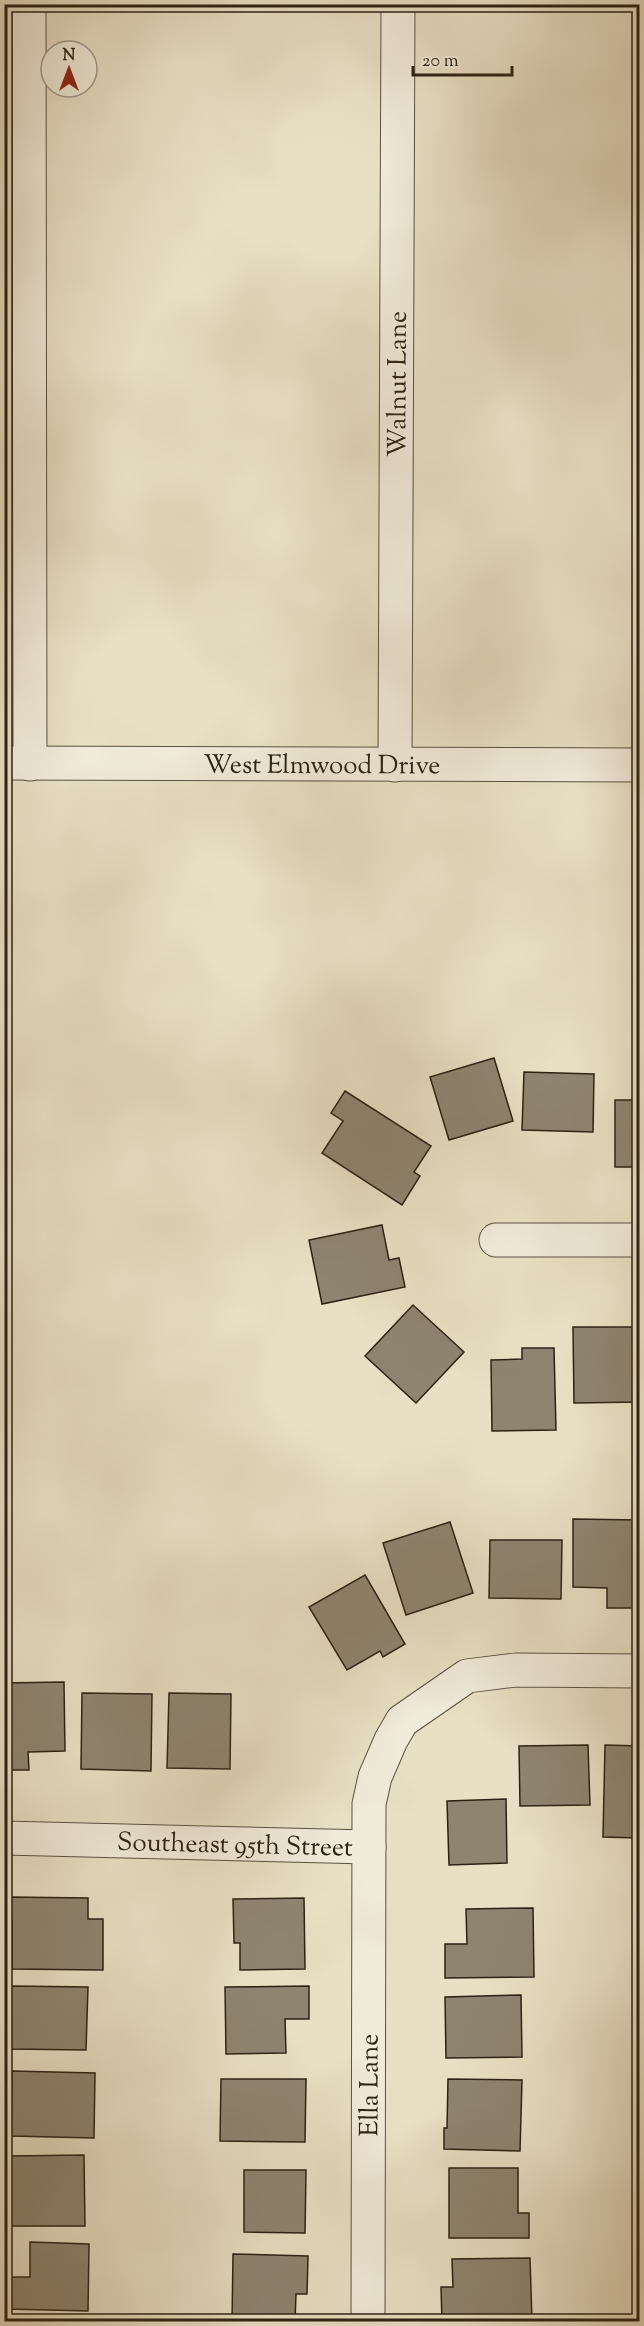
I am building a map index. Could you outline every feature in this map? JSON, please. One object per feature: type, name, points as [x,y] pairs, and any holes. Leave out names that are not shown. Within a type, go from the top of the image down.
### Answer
[{"type":"street","points":[[17,763],[29,4]]},
{"type":"street","name":"Walnut Lane","points":[[395,765],[398,4]]},
{"type":"street","name":"West Elmwood Drive","points":[[17,763],[639,765]]},
{"type":"street","points":[[496,1240],[639,1240]]},
{"type":"street","name":"Southeast 95th Street","points":[[4,1838],[369,1847],[369,1804],[375,1777],[391,1740],[402,1721],[437,1695],[467,1676],[516,1670],[639,1671]]},
{"type":"street","name":"Ella Lane","points":[[368,2322],[369,1847]]},
{"type":"building","points":[[494,1058],[513,1121],[449,1140],[430,1077]]},
{"type":"building","points":[[524,1072],[594,1074],[593,1132],[522,1130]]},
{"type":"building","points":[[345,1091],[431,1146],[414,1172],[420,1176],[402,1205],[322,1153],[343,1121],[331,1113]]},
{"type":"building","points":[[615,1100],[640,1100],[640,1167],[615,1167]]},
{"type":"building","points":[[382,1225],[389,1260],[399,1258],[405,1287],[322,1304],[309,1240]]},
{"type":"building","points":[[413,1305],[464,1352],[416,1403],[365,1356]]},
{"type":"building","points":[[573,1327],[640,1327],[640,1402],[574,1403]]},
{"type":"building","points":[[522,1348],[554,1348],[556,1430],[492,1431],[491,1360],[522,1359]]},
{"type":"building","points":[[573,1519],[640,1520],[640,1608],[607,1608],[607,1588],[573,1587]]},
{"type":"building","points":[[450,1522],[473,1593],[406,1615],[383,1543]]},
{"type":"building","points":[[490,1540],[562,1540],[561,1599],[489,1598]]},
{"type":"building","points":[[365,1575],[405,1644],[383,1657],[380,1651],[347,1670],[309,1607]]},
{"type":"building","points":[[64,1682],[65,1751],[28,1752],[29,1770],[4,1770],[4,1683]]},
{"type":"building","points":[[82,1693],[152,1694],[151,1771],[81,1769]]},
{"type":"building","points":[[169,1693],[231,1694],[230,1769],[167,1768]]},
{"type":"building","points":[[588,1745],[590,1805],[520,1806],[519,1746]]},
{"type":"building","points":[[605,1745],[640,1746],[640,1838],[603,1837]]},
{"type":"building","points":[[506,1799],[507,1863],[449,1865],[447,1801]]},
{"type":"building","points":[[9,1897],[88,1898],[88,1919],[103,1919],[103,1970],[12,1969],[12,1920],[9,1920]]},
{"type":"building","points":[[304,1898],[305,1969],[240,1970],[240,1943],[234,1943],[233,1899]]},
{"type":"building","points":[[533,1908],[534,1977],[445,1978],[445,1944],[467,1944],[466,1909]]},
{"type":"building","points":[[11,1986],[88,1987],[86,2050],[10,2049]]},
{"type":"building","points":[[309,1986],[309,2019],[285,2019],[286,2053],[226,2054],[225,1987]]},
{"type":"building","points":[[521,1995],[522,2057],[446,2058],[445,1997]]},
{"type":"building","points":[[12,2071],[95,2073],[94,2138],[11,2136]]},
{"type":"building","points":[[221,2079],[306,2079],[305,2142],[220,2141]]},
{"type":"building","points":[[448,2079],[522,2080],[520,2151],[444,2149]]},
{"type":"building","points":[[84,2155],[85,2226],[9,2226],[10,2156]]},
{"type":"building","points":[[449,2168],[518,2168],[518,2213],[529,2213],[529,2238],[449,2238]]},
{"type":"building","points":[[244,2170],[306,2170],[305,2233],[244,2232]]},
{"type":"building","points":[[30,2242],[89,2244],[88,2311],[7,2309],[8,2277],[30,2277]]},
{"type":"building","points":[[233,2254],[308,2256],[307,2294],[296,2294],[295,2322],[232,2322]]},
{"type":"building","points":[[530,2258],[532,2322],[442,2322],[441,2287],[453,2287],[452,2259]]}]
